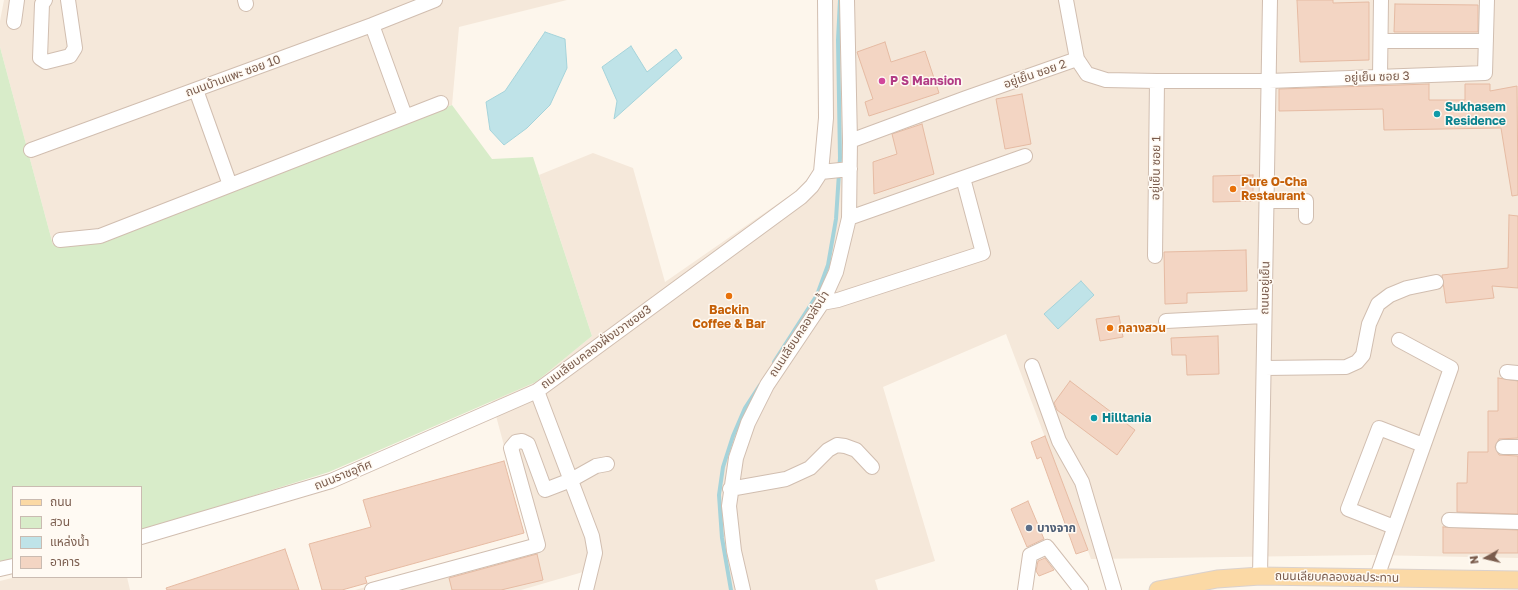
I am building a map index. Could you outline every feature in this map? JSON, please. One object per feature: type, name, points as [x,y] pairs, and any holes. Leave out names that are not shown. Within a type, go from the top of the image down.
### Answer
[{"type":"main road","name":"ถนนเลียบคลองชลประทาน","points":[[1158,590],[1217,579],[1260,576],[1518,580]]},
{"type":"street","points":[[14,22],[17,0]]},
{"type":"street","points":[[45,0],[42,4],[40,58],[46,62],[70,56],[75,48],[68,0]]},
{"type":"street","name":"ถนนบ้านแพะ ซอย 10","points":[[31,150],[372,25],[435,0]]},
{"type":"street","points":[[825,0],[826,118],[821,172],[850,169]]},
{"type":"street","name":"ถนนเลียบคลองส่งน้ำ","points":[[743,590],[731,529],[729,506],[730,489],[736,458],[748,423],[766,386],[822,303],[836,272],[849,218],[850,141],[847,0]]},
{"type":"street","points":[[1066,0],[1077,59]]},
{"type":"street","name":"ถนนอยู่เย็น","points":[[1260,576],[1270,0]]},
{"type":"street","points":[[1380,77],[1381,0]]},
{"type":"street","points":[[1381,41],[1486,41],[1487,0]]},
{"type":"street","points":[[372,25],[405,116]]},
{"type":"street","name":"อยู่เย็น ซอย 3","points":[[1269,81],[1485,73],[1486,41]]},
{"type":"street","name":"อยู่เย็น ซอย 2","points":[[850,141],[1077,59],[1087,74],[1106,80],[1269,81]]},
{"type":"street","name":"อยู่เย็น ซอย 1","points":[[1155,256],[1157,81]]},
{"type":"street","points":[[196,90],[230,185]]},
{"type":"street","points":[[60,240],[100,236],[441,103]]},
{"type":"street","points":[[849,218],[1025,156]]},
{"type":"street","name":"ถนนเลียบคลองฝั่งขวาซอย3","points":[[586,590],[595,553],[592,536],[537,391],[801,197],[812,186],[821,172]]},
{"type":"street","points":[[822,303],[838,300],[983,253],[963,178]]},
{"type":"street","points":[[1267,200],[1306,200],[1306,216]]},
{"type":"street","points":[[1264,368],[1346,367],[1357,362],[1363,355],[1369,324],[1378,304],[1390,295],[1407,288],[1436,282]]},
{"type":"street","points":[[1166,321],[1264,316]]},
{"type":"street","points":[[1377,578],[1451,368],[1399,340]]},
{"type":"street","points":[[1032,366],[1059,441],[1082,482],[1114,590]]},
{"type":"street","name":"ถนนราชอุทิศ","points":[[142,537],[331,482],[537,391]]},
{"type":"street","points":[[1394,527],[1348,509],[1379,428],[1423,445]]},
{"type":"street","points":[[372,590],[538,545],[511,448],[516,442],[522,441],[528,444],[545,490],[571,480],[596,466],[607,464]]},
{"type":"street","points":[[730,489],[786,479],[810,468],[828,450],[837,445],[856,450],[872,467]]},
{"type":"street","points":[[1503,447],[1518,448]]},
{"type":"street","points":[[1449,520],[1518,522]]},
{"type":"street","points":[[1025,590],[1030,555],[1047,547],[1081,590]]},
{"type":"street","points":[[0,569],[12,566]]},
{"type":"shaded area","points":[[4,0],[567,0],[459,27],[452,105],[112,239],[53,245],[0,47],[0,21]]},
{"type":"shaded area","points":[[818,0],[1518,0],[1518,558],[1372,555],[1091,559],[1006,334],[883,387],[935,561],[875,580],[878,590],[579,590],[583,572],[521,590],[355,590],[530,542],[492,401],[536,382],[592,336],[539,175],[593,153],[633,168],[665,282],[799,189],[815,169],[819,120]]},
{"type":"shaded area","points":[[12,578],[127,578],[130,590],[0,590],[0,581]]},
{"type":"green space","points":[[0,47],[53,245],[112,239],[452,105],[492,159],[533,157],[592,336],[536,382],[329,472],[142,530],[142,486],[12,486],[12,560],[0,563]]},
{"type":"water","points":[[545,32],[565,39],[567,68],[550,105],[527,128],[504,145],[490,130],[486,102],[505,91]]},
{"type":"water","points":[[631,46],[647,72],[676,49],[682,58],[614,119],[617,101],[602,67]]},
{"type":"water","points":[[1081,281],[1094,295],[1058,329],[1044,314]]},
{"type":"building","points":[[1297,0],[1333,0],[1333,3],[1369,2],[1369,60],[1300,62]]},
{"type":"building","points":[[1395,4],[1478,5],[1478,32],[1394,32]]},
{"type":"building","points":[[885,42],[891,62],[925,51],[939,93],[869,116],[865,102],[873,99],[857,52]]},
{"type":"building","points":[[1429,84],[1429,100],[1465,100],[1465,84],[1490,84],[1490,91],[1517,86],[1518,195],[1512,196],[1501,128],[1384,130],[1383,109],[1279,111],[1279,89]]},
{"type":"building","points":[[1022,94],[1031,144],[1005,149],[996,99]]},
{"type":"building","points":[[922,124],[934,174],[874,194],[873,162],[897,154],[892,134]]},
{"type":"building","name":"Pure O-Cha Restaurant","points":[[1253,175],[1253,201],[1213,202],[1213,176]]},
{"type":"building","points":[[1509,215],[1518,216],[1518,288],[1492,286],[1494,298],[1446,303],[1442,275],[1508,268]]},
{"type":"building","points":[[1246,250],[1247,291],[1187,293],[1187,303],[1165,304],[1164,252]]},
{"type":"building","name":"กลางสวน","points":[[1119,316],[1123,337],[1100,341],[1096,319]]},
{"type":"building","points":[[1218,336],[1219,374],[1187,375],[1186,355],[1172,355],[1171,338]]},
{"type":"building","points":[[1498,378],[1518,381],[1518,438],[1499,439],[1495,447],[1499,455],[1518,456],[1518,514],[1457,512],[1457,483],[1467,483],[1468,452],[1488,452],[1488,411],[1498,411]]},
{"type":"building","name":"Hilltania","points":[[1070,381],[1135,430],[1117,455],[1057,410],[1054,403]]},
{"type":"building","points":[[1045,436],[1088,550],[1076,554],[1041,457],[1037,459],[1031,442]]},
{"type":"building","points":[[504,461],[524,533],[365,577],[367,583],[342,590],[322,590],[309,544],[371,527],[363,500]]},
{"type":"building","points":[[1028,501],[1044,539],[1027,547],[1011,509]]},
{"type":"building","points":[[1443,527],[1518,530],[1518,553],[1443,553]]},
{"type":"building","points":[[285,549],[299,590],[167,590],[166,588]]},
{"type":"building","points":[[537,554],[543,580],[501,590],[452,590],[449,578]]},
{"type":"building","points":[[1045,558],[1054,570],[1039,576],[1036,571],[1038,561]]},
{"type":"waterway","points":[[774,362],[817,295],[828,265],[836,219],[840,158],[838,40],[840,0]]},
{"type":"waterway","points":[[731,590],[722,538],[719,495],[723,467],[733,436],[745,408],[760,385]]},
{"type":"place","name":"P S Mansion","points":[[882,81]]},
{"type":"place","name":"Sukhasem Residence","points":[[1437,114]]},
{"type":"place","name":"Pure O-Cha Restaurant","points":[[1233,189]]},
{"type":"place","name":"Backin Coffee & Bar","points":[[729,296]]},
{"type":"place","name":"กลางสวน","points":[[1110,328]]},
{"type":"place","name":"Hilltania","points":[[1094,418]]},
{"type":"place","name":"บางจาก","points":[[1029,528]]}]
